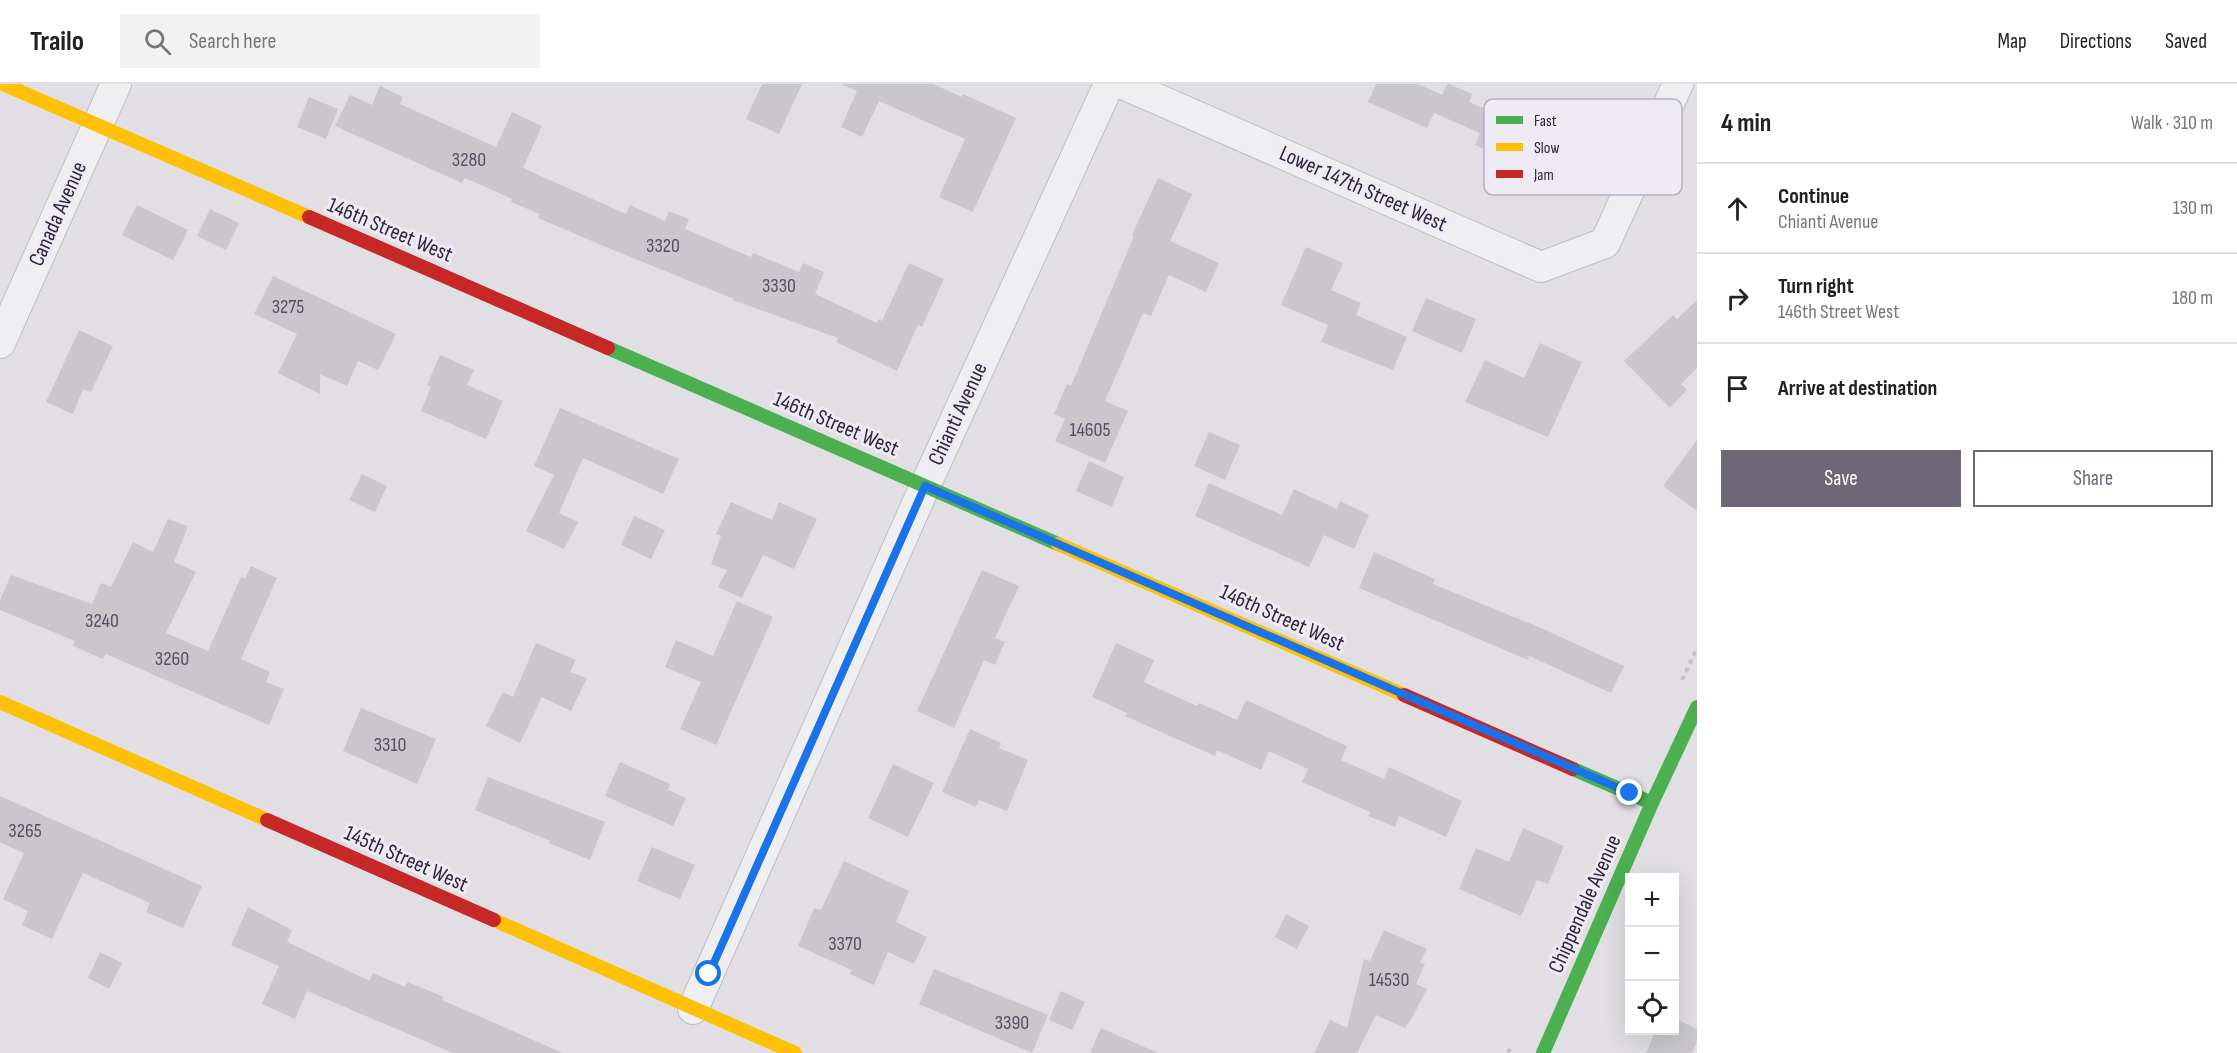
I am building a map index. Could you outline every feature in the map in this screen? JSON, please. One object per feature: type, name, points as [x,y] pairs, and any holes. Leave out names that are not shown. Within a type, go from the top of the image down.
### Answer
[{"type":"street","name":"146th Street West","points":[[3,84],[1652,803]]},
{"type":"street","name":"Canada Avenue","points":[[0,343],[116,84]]},
{"type":"street","name":"Chianti Avenue","points":[[693,1009],[925,486],[1109,84]]},
{"type":"street","name":"Lower 147th Street West","points":[[1123,84],[1541,267],[1605,243],[1627,195]]},
{"type":"street","name":"Lower 147th Street West","points":[[1671,99],[1678,84]]},
{"type":"street","name":"145th Street West","points":[[0,702],[795,1053]]},
{"type":"street","name":"Chippendale Avenue","points":[[1543,1053],[1652,803],[1697,707]]},
{"type":"building","points":[[762,84],[802,84],[779,134],[746,119]]},
{"type":"building","points":[[841,84],[933,84],[962,97],[963,94],[1016,118],[973,212],[939,197],[965,139],[879,101],[862,137],[841,127],[857,91]]},
{"type":"building","points":[[1376,84],[1418,84],[1442,95],[1449,84],[1472,94],[1469,102],[1484,108],[1484,149],[1475,145],[1480,133],[1434,113],[1427,128],[1368,102]]},
{"type":"building","points":[[380,86],[403,97],[400,104],[496,147],[512,112],[542,126],[523,168],[626,214],[630,205],[665,221],[669,211],[689,219],[685,229],[751,257],[753,253],[799,272],[803,263],[824,272],[815,294],[877,323],[878,319],[882,321],[909,263],[944,279],[922,327],[918,325],[897,371],[836,342],[838,338],[733,300],[606,247],[538,218],[540,214],[465,178],[462,183],[335,126],[350,95],[372,105]]},
{"type":"building","points":[[309,97],[338,109],[326,139],[297,127]]},
{"type":"building","points":[[1158,178],[1192,194],[1170,241],[1219,263],[1206,292],[1169,275],[1151,316],[1143,313],[1105,401],[1128,411],[1105,463],[1055,441],[1065,419],[1054,414],[1067,384],[1071,386],[1134,236],[1132,235]]},
{"type":"building","points":[[137,205],[188,230],[173,260],[122,235]]},
{"type":"building","points":[[210,209],[239,223],[226,250],[197,236]]},
{"type":"building","points":[[1306,247],[1343,263],[1331,290],[1361,303],[1356,315],[1407,337],[1393,370],[1321,342],[1328,325],[1281,305]]},
{"type":"building","points":[[273,276],[396,334],[378,370],[358,361],[347,386],[320,374],[320,394],[278,373],[297,334],[254,314]]},
{"type":"building","points":[[1426,298],[1476,319],[1462,353],[1412,331]]},
{"type":"building","points":[[1697,300],[1697,368],[1681,384],[1687,390],[1670,408],[1624,361],[1673,315],[1677,319]]},
{"type":"building","points":[[79,330],[113,346],[91,392],[83,389],[73,414],[46,402]]},
{"type":"building","points":[[1540,343],[1582,362],[1548,437],[1465,402],[1485,360],[1524,378]]},
{"type":"building","points":[[440,355],[474,370],[467,385],[503,401],[486,439],[421,411],[431,387],[427,385]]},
{"type":"building","points":[[560,408],[679,459],[663,494],[583,458],[559,513],[578,522],[564,549],[526,531],[554,475],[534,466]]},
{"type":"building","points":[[1209,432],[1240,445],[1225,480],[1194,466]]},
{"type":"building","points":[[1697,440],[1697,511],[1663,486]]},
{"type":"building","points":[[1089,461],[1124,477],[1112,507],[1076,491]]},
{"type":"building","points":[[362,474],[387,486],[375,512],[349,500]]},
{"type":"building","points":[[1209,483],[1282,515],[1294,489],[1337,509],[1340,501],[1369,515],[1354,549],[1324,535],[1309,567],[1195,516]]},
{"type":"building","points":[[731,502],[772,520],[779,502],[817,519],[794,569],[763,555],[742,598],[718,587],[727,570],[711,564],[721,536],[716,534]]},
{"type":"building","points":[[634,516],[665,530],[651,559],[621,545]]},
{"type":"building","points":[[168,519],[188,526],[174,562],[196,572],[166,633],[208,651],[241,577],[245,579],[251,566],[277,578],[241,659],[270,672],[266,682],[284,689],[269,725],[106,654],[103,659],[73,646],[75,641],[0,610],[0,600],[11,575],[92,604],[101,583],[111,587],[133,542],[153,552]]},
{"type":"building","points":[[1374,552],[1435,579],[1433,584],[1541,628],[1624,666],[1611,693],[1529,656],[1528,660],[1359,588]]},
{"type":"building","points":[[982,570],[1019,586],[995,638],[1005,642],[995,665],[984,660],[954,728],[917,711]]},
{"type":"building","points":[[737,601],[773,617],[716,745],[680,729],[701,682],[665,667],[676,640],[713,656]]},
{"type":"building","points":[[536,643],[576,660],[570,672],[587,678],[571,711],[542,697],[520,743],[486,726],[503,692],[513,697]]},
{"type":"building","points":[[1116,643],[1154,660],[1144,682],[1197,706],[1199,703],[1237,720],[1246,700],[1347,746],[1341,760],[1384,779],[1389,767],[1462,801],[1446,837],[1399,816],[1395,827],[1368,816],[1370,812],[1302,782],[1308,769],[1269,751],[1261,770],[1217,750],[1215,756],[1125,716],[1127,713],[1092,697]]},
{"type":"building","points":[[361,708],[436,739],[417,784],[343,751]]},
{"type":"building","points":[[970,729],[1001,743],[999,748],[1028,760],[1007,811],[979,800],[976,807],[942,792]]},
{"type":"building","points":[[620,762],[670,784],[668,790],[686,798],[673,826],[605,796]]},
{"type":"building","points":[[893,764],[934,783],[908,837],[868,818]]},
{"type":"building","points":[[488,777],[605,822],[590,860],[475,810]]},
{"type":"building","points":[[0,796],[202,886],[183,928],[146,912],[150,903],[83,873],[52,939],[22,925],[28,911],[3,899],[24,853],[0,842]]},
{"type":"building","points":[[1523,828],[1564,846],[1548,884],[1537,880],[1521,916],[1459,889],[1476,848],[1509,862]]},
{"type":"building","points":[[652,847],[695,865],[680,899],[637,881]]},
{"type":"building","points":[[844,861],[909,891],[896,922],[927,937],[914,964],[888,952],[874,985],[850,974],[852,970],[798,946],[814,908],[821,910]]},
{"type":"building","points":[[248,907],[292,930],[287,942],[370,981],[373,973],[405,987],[408,982],[444,997],[442,1000],[563,1053],[453,1053],[307,991],[295,1019],[262,1004],[279,966],[231,945]]},
{"type":"building","points":[[1286,914],[1309,926],[1297,949],[1275,937]]},
{"type":"building","points":[[1384,930],[1427,949],[1420,962],[1425,964],[1416,984],[1427,989],[1412,1018],[1405,1028],[1376,1015],[1357,1053],[1314,1053],[1330,1020],[1347,1028],[1364,959],[1370,961]]},
{"type":"building","points":[[100,952],[122,963],[109,989],[88,978]]},
{"type":"building","points":[[934,969],[1048,1015],[1032,1053],[919,1004]]},
{"type":"building","points":[[1061,991],[1085,1002],[1072,1030],[1049,1020]]},
{"type":"building","points":[[1679,1020],[1697,1029],[1697,1042],[1692,1053],[1646,1053],[1654,1035],[1679,1035]]},
{"type":"building","points":[[1101,1028],[1158,1053],[1090,1053]]},
{"type":"traffic: fast","points":[[608,348],[1058,544]]},
{"type":"traffic: fast","points":[[1543,1053],[1652,803],[1697,707]]},
{"type":"traffic: fast","points":[[1573,769],[1652,803]]},
{"type":"traffic: slow","points":[[3,84],[309,217]]},
{"type":"traffic: slow","points":[[1058,544],[1404,695]]},
{"type":"traffic: slow","points":[[0,702],[267,820]]},
{"type":"traffic: slow","points":[[494,920],[795,1053]]},
{"type":"traffic: jam","points":[[309,217],[608,348]]},
{"type":"traffic: jam","points":[[1404,695],[1573,769]]},
{"type":"traffic: jam","points":[[267,820],[494,920]]},
{"type":"route","points":[[709,974],[925,486],[1630,793]]}]
